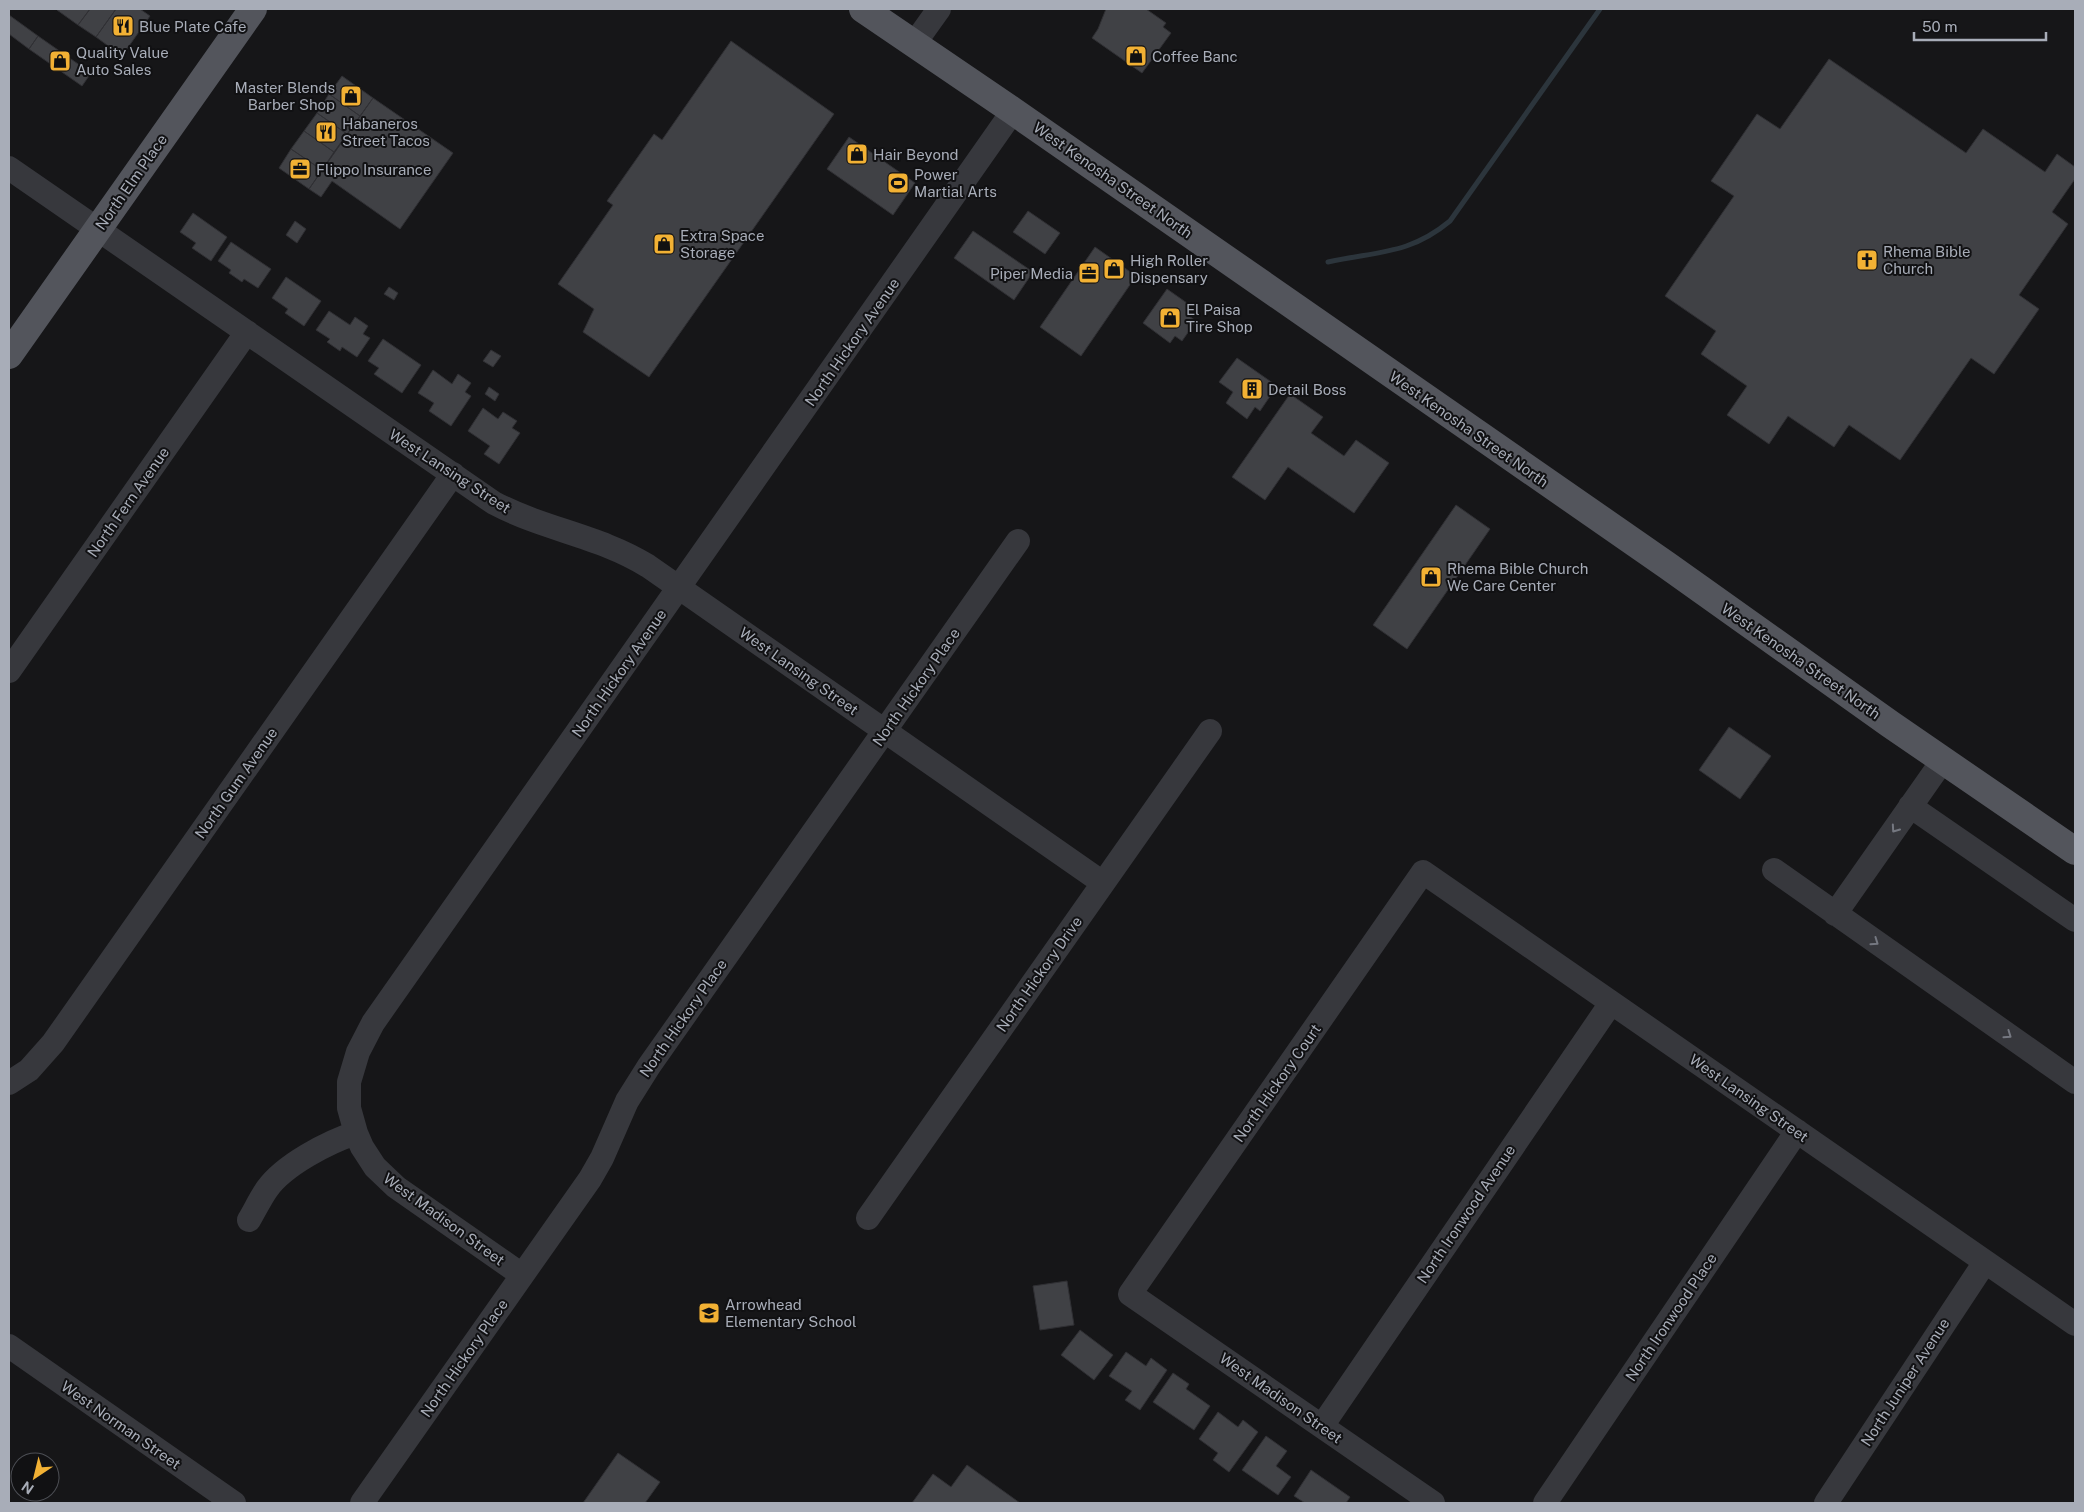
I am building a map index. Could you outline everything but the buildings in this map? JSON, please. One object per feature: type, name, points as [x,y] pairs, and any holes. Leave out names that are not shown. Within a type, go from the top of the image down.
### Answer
[{"type":"main road","name":"North Elm Place","points":[[9,355],[253,9]]},
{"type":"main road","name":"West Kenosha Street North","points":[[863,9],[1013,111],[2075,851]]},
{"type":"street","points":[[914,44],[939,9]]},
{"type":"street","name":"North Hickory Avenue","points":[[356,1133],[349,1108],[349,1082],[358,1052],[373,1023],[1013,111]]},
{"type":"street","name":"West Lansing Street","points":[[9,168],[480,494],[509,511],[545,526],[585,536],[634,557],[1103,883]]},
{"type":"street","name":"North Fern Avenue","points":[[9,671],[247,332]]},
{"type":"street","name":"North Gum Avenue","points":[[9,1083],[29,1070],[53,1043],[453,474]]},
{"type":"street","name":"North Hickory Place","points":[[362,1503],[598,1167],[620,1114],[640,1079],[1018,541]]},
{"type":"street","name":"North Hickory Drive","points":[[868,1218],[1210,731]]},
{"type":"street","points":[[1835,914],[1943,760]]},
{"type":"street","points":[[1910,806],[2075,920]]},
{"type":"street","points":[[1774,870],[2075,1082]]},
{"type":"street","name":"West Lansing Street","points":[[1423,872],[2075,1324]]},
{"type":"street","name":"North Hickory Court","points":[[1130,1294],[1423,872]]},
{"type":"street","name":"North Ironwood Avenue","points":[[1322,1426],[1611,1002]]},
{"type":"street","name":"North Ironwood Place","points":[[1546,1503],[1797,1131]]},
{"type":"street","points":[[249,1220],[267,1188],[282,1174],[328,1143],[356,1133]]},
{"type":"street","name":"West Madison Street","points":[[356,1133],[368,1157],[389,1182],[522,1275]]},
{"type":"street","name":"North Juniper Avenue","points":[[1826,1503],[1985,1262]]},
{"type":"street","name":"West Madison Street","points":[[1130,1294],[1433,1503]]},
{"type":"street","name":"West Norman Street","points":[[9,1346],[234,1503]]},
{"type":"waterway","points":[[1328,262],[1406,246],[1421,240],[1450,221],[1600,9]]},
{"type":"place","name":"Blue Plate Cafe","points":[[123,26]]},
{"type":"place","name":"Coffee Banc","points":[[1136,56]]},
{"type":"place","name":"Quality Value Auto Sales","points":[[60,61]]},
{"type":"place","name":"Master Blends Barber Shop","points":[[351,96]]},
{"type":"place","name":"Habaneros Street Tacos","points":[[326,132]]},
{"type":"place","name":"Hair Beyond","points":[[857,154]]},
{"type":"place","name":"Flippo Insurance","points":[[300,169]]},
{"type":"place","name":"Power Martial Arts","points":[[898,183]]},
{"type":"place","name":"Extra Space Storage","points":[[664,244]]},
{"type":"place","name":"Rhema Bible Church","points":[[1867,260]]},
{"type":"place","name":"High Roller Dispensary","points":[[1114,269]]},
{"type":"place","name":"Piper Media","points":[[1089,273]]},
{"type":"place","name":"El Paisa Tire Shop","points":[[1170,318]]},
{"type":"place","name":"Detail Boss","points":[[1252,389]]},
{"type":"place","name":"Rhema Bible Church We Care Center","points":[[1431,577]]},
{"type":"place","name":"Arrowhead Elementary School","points":[[709,1313]]}]
